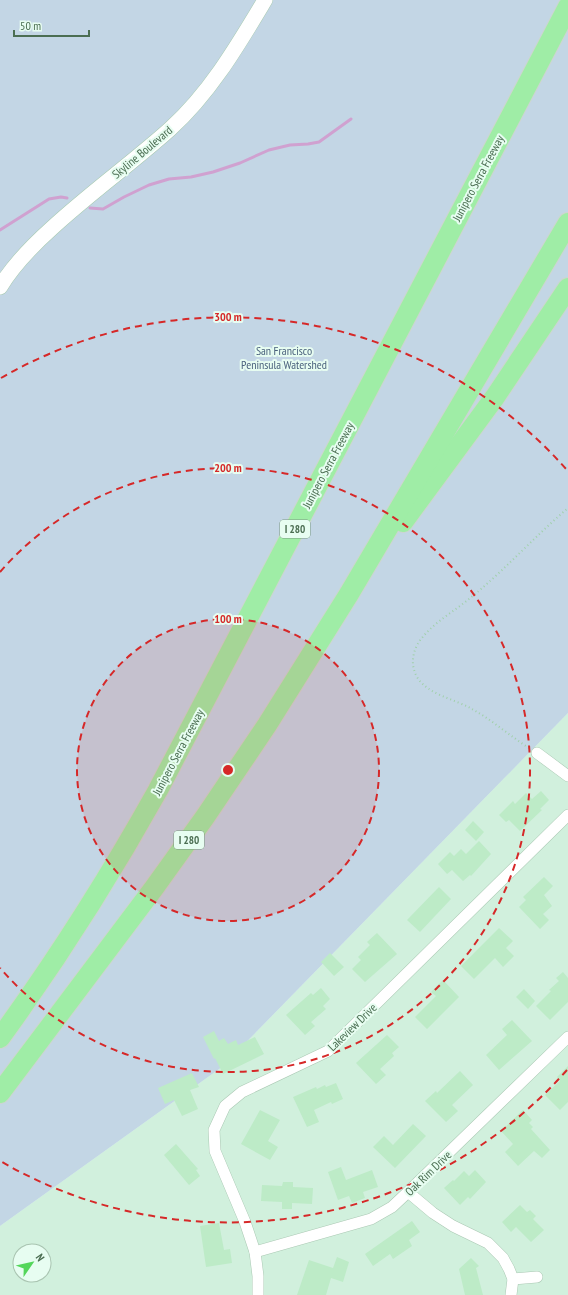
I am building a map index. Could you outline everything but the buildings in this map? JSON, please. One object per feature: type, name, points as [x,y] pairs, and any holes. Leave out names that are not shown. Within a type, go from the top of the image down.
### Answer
[{"type":"highway","name":"Junipero Serra Freeway","points":[[0,1038],[42,979],[78,924],[125,848],[158,790],[568,7]]},
{"type":"highway","name":"I 280","points":[[0,1093],[128,923],[205,817],[279,706],[360,575],[568,223]]},
{"type":"highway","points":[[360,575],[425,494],[522,358],[568,288]]},
{"type":"street","name":"Skyline Boulevard","points":[[0,287],[20,260],[41,238],[64,217],[166,133],[180,118],[217,75],[266,0]]},
{"type":"street","points":[[537,753],[568,776]]},
{"type":"street","name":"Lakeview Drive","points":[[258,1295],[258,1276],[254,1252],[245,1222],[215,1151],[214,1130],[225,1106],[242,1092],[328,1051],[568,815]]},
{"type":"street","name":"Oak Rim Drive","points":[[254,1252],[371,1219],[392,1207],[568,1037]]},
{"type":"street","points":[[408,1192],[453,1226],[488,1243],[503,1258],[513,1279],[511,1295]]},
{"type":"street","points":[[513,1279],[537,1277]]},
{"type":"path","points":[[537,753],[471,709],[431,690],[417,677],[412,662],[418,644],[427,632],[470,599],[568,508]]},
{"type":"shaded area","points":[[568,713],[568,1295],[0,1295],[0,1226],[222,1067]]},
{"type":"green space","name":"San Francisco Peninsula Watershed","points":[[0,0],[568,0],[568,713],[222,1067],[0,1226]]},
{"type":"waterway","points":[[90,208],[103,209],[149,185],[169,179],[191,177],[213,172],[240,163],[269,150],[290,145],[319,142],[351,119]]},
{"type":"waterway","points":[[0,230],[49,199],[61,197],[67,198]]}]
